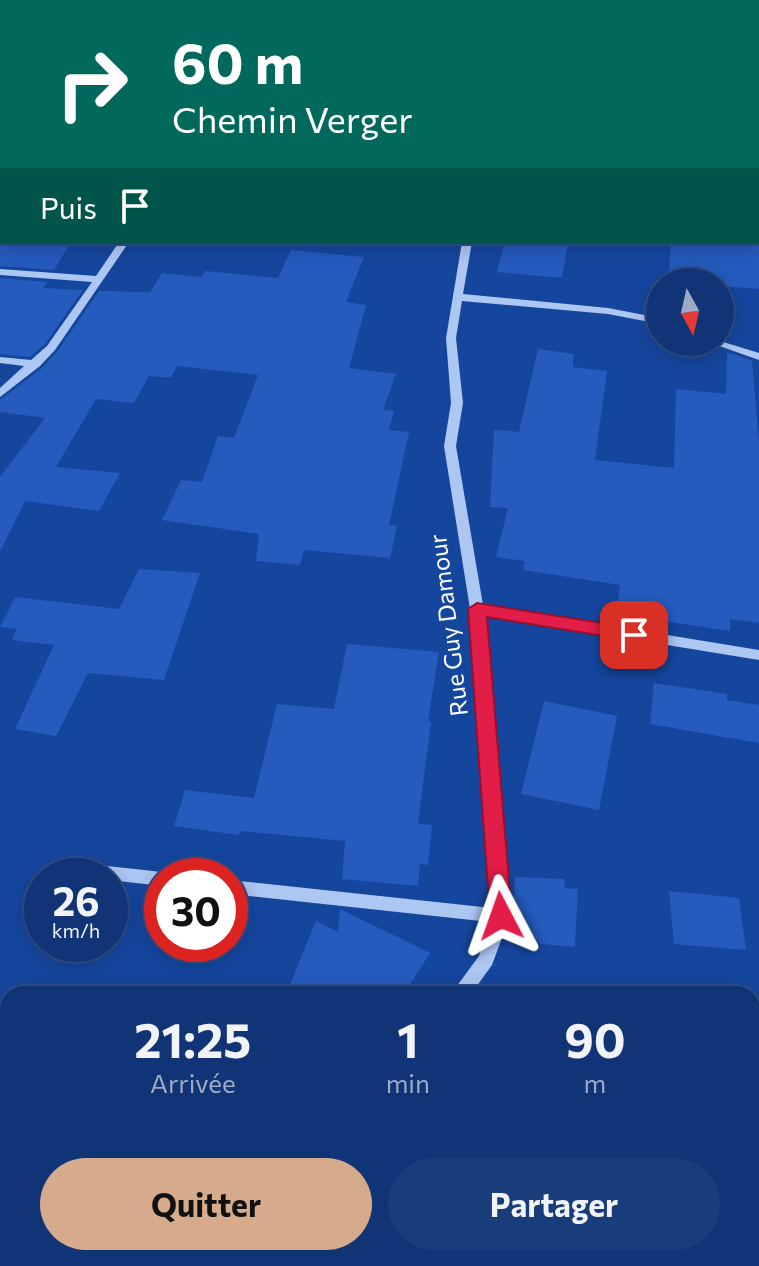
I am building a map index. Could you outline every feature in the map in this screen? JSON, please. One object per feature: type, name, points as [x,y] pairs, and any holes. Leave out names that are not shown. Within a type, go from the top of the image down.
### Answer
[{"type":"street","points":[[0,394],[36,364],[123,244]]},
{"type":"street","name":"Rue Guy Damour","points":[[466,986],[486,960],[501,916],[477,609],[450,446],[457,403],[451,338],[467,244]]},
{"type":"street","points":[[0,272],[99,279]]},
{"type":"street","points":[[458,297],[608,311],[646,318]]},
{"type":"street","points":[[734,349],[759,357]]},
{"type":"street","points":[[0,360],[36,364]]},
{"type":"street","points":[[477,609],[759,655]]},
{"type":"street","points":[[248,889],[501,916]]},
{"type":"building","points":[[0,244],[70,244],[54,270],[0,266]]},
{"type":"building","points":[[504,244],[568,244],[562,278],[497,272]]},
{"type":"building","points":[[671,244],[759,245],[759,289],[734,287],[734,268],[669,268]]},
{"type":"building","points":[[291,250],[364,257],[346,302],[366,305],[349,368],[396,374],[383,410],[394,411],[389,430],[409,432],[389,525],[397,526],[390,558],[304,550],[300,565],[256,561],[259,534],[162,520],[181,480],[202,482],[218,436],[234,438],[258,375],[177,366],[171,378],[149,376],[134,403],[96,399],[56,467],[120,473],[99,511],[25,501],[0,552],[0,477],[45,418],[0,412],[0,400],[42,368],[57,352],[99,291],[150,292],[162,273],[201,277],[205,271],[278,278]]},
{"type":"building","points":[[0,278],[47,282],[43,288],[83,290],[45,344],[30,357],[0,354]]},
{"type":"building","points":[[538,349],[573,354],[573,367],[607,371],[595,460],[674,468],[676,389],[726,394],[727,356],[734,355],[752,361],[759,443],[759,623],[730,619],[730,631],[616,614],[620,585],[523,570],[525,561],[496,557],[508,508],[490,507],[494,430],[519,432]]},
{"type":"building","points":[[139,569],[200,573],[164,680],[88,673],[56,736],[15,729],[54,645],[12,640],[17,629],[0,627],[15,597],[119,609]]},
{"type":"building","points":[[347,644],[439,652],[428,721],[431,722],[418,824],[432,825],[428,865],[420,864],[418,886],[342,879],[345,841],[240,831],[239,835],[174,826],[185,790],[254,798],[277,704],[334,709]]},
{"type":"building","points":[[654,683],[727,694],[727,700],[759,705],[759,743],[650,724]]},
{"type":"building","points":[[544,701],[617,716],[599,810],[521,794]]},
{"type":"building","points":[[515,877],[564,879],[565,888],[578,889],[575,947],[512,941]]},
{"type":"building","points":[[669,891],[739,898],[746,950],[674,944]]},
{"type":"building","points":[[340,909],[430,953],[409,986],[289,986],[316,921],[338,932]]},
{"type":"route","points":[[501,916],[477,609],[634,635]]}]
